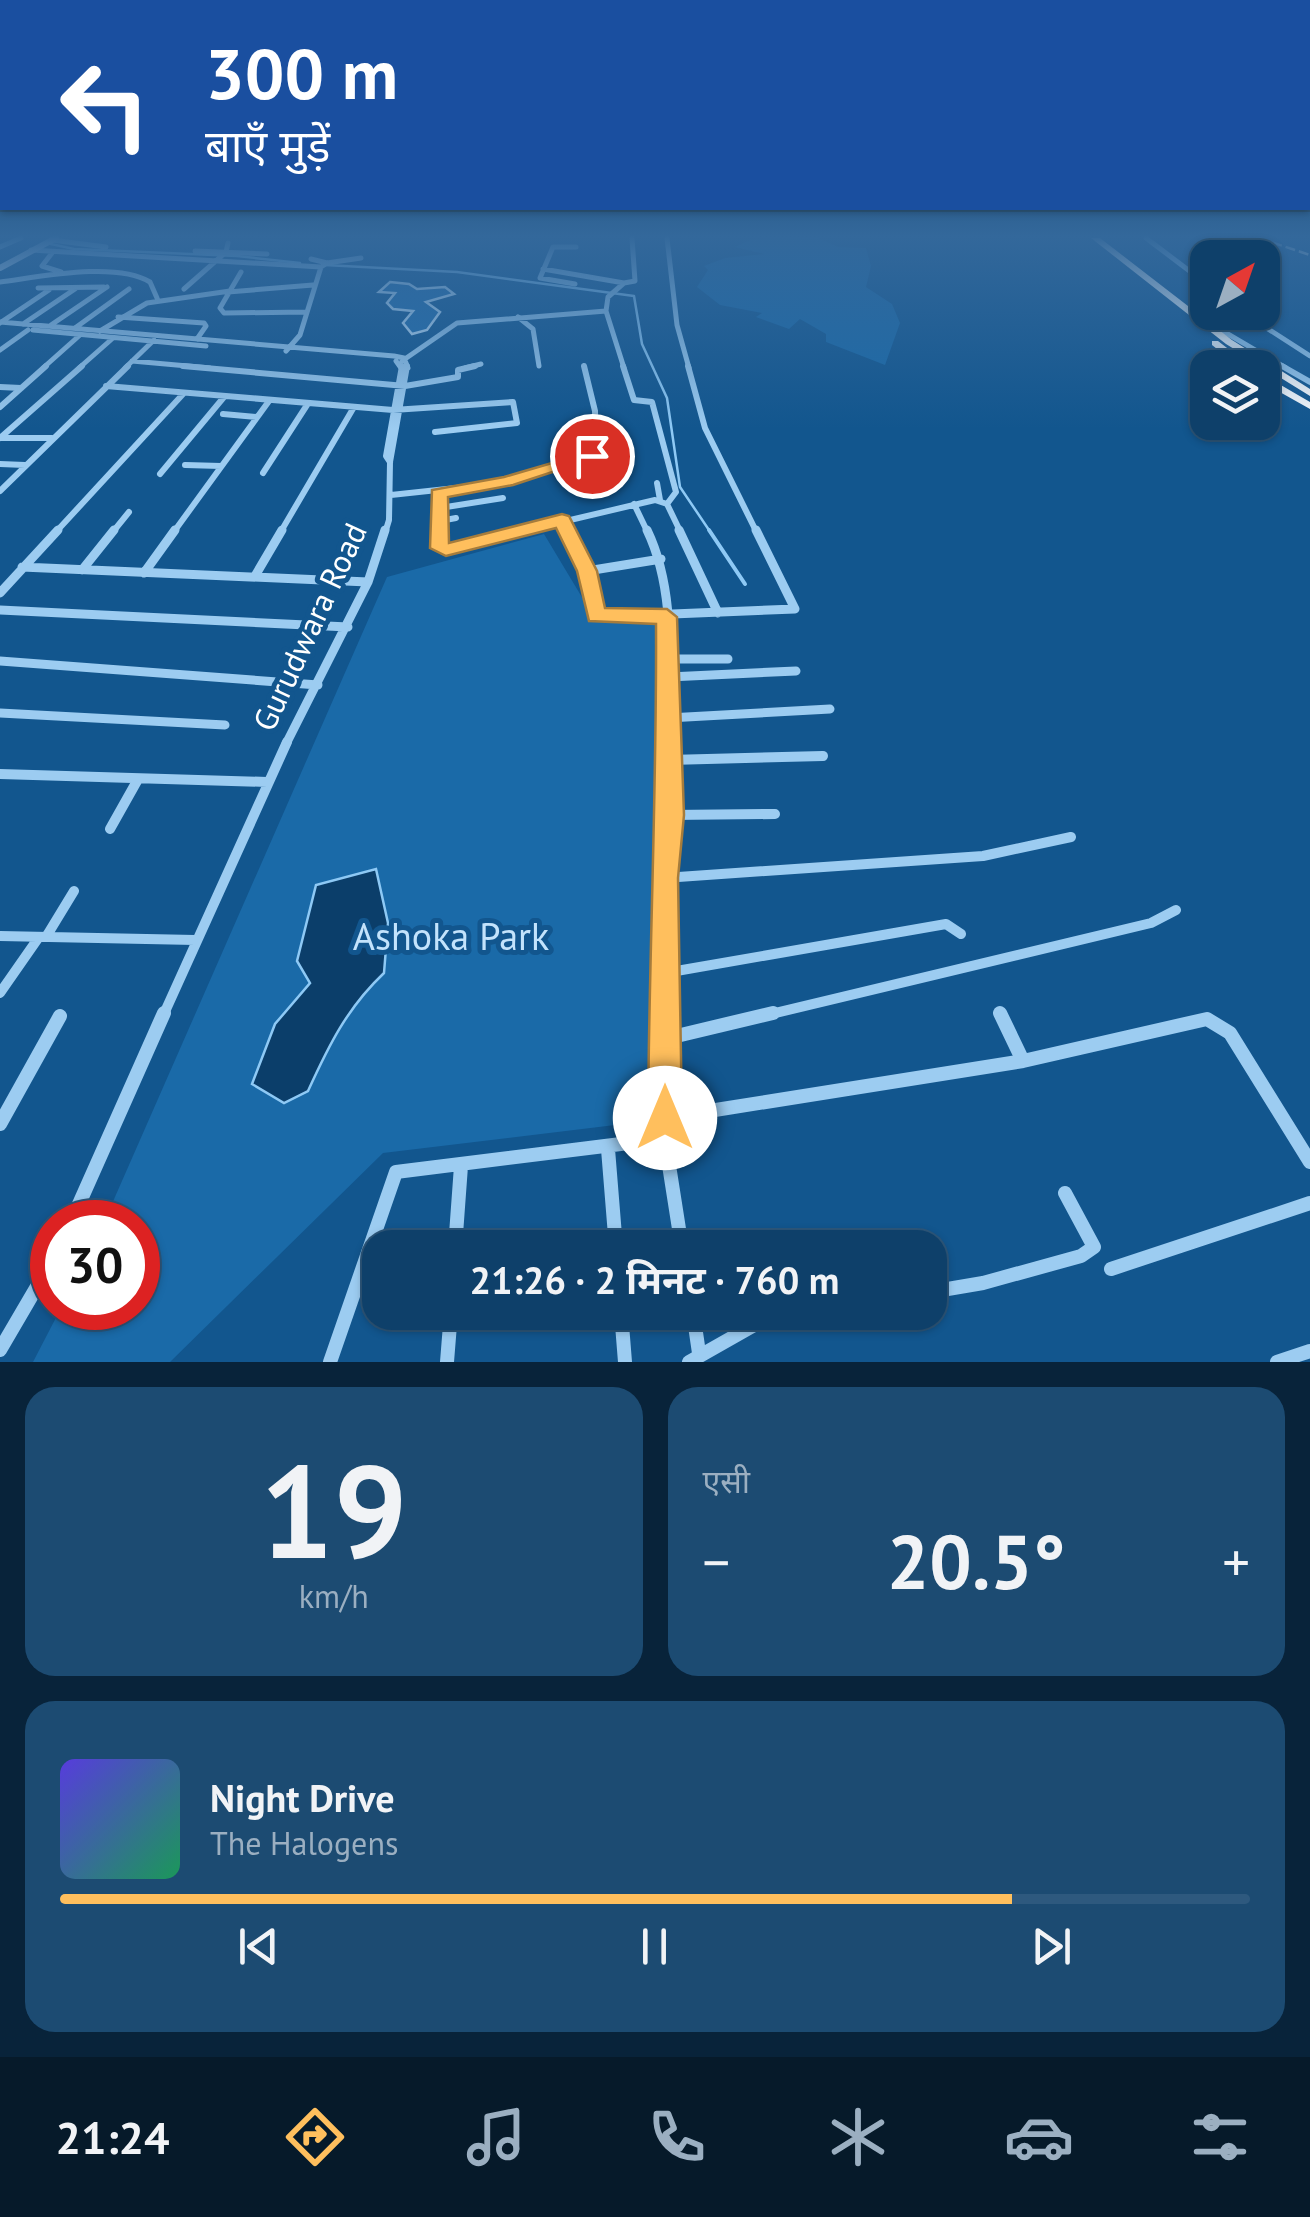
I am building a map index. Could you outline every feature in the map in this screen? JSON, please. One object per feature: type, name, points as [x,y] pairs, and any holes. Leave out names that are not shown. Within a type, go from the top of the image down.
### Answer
[{"type":"highway","points":[[1164,302],[1225,350]]},
{"type":"highway","points":[[1217,330],[1310,393]]},
{"type":"highway","points":[[1280,388],[1310,406]]},
{"type":"street","points":[[0,324],[32,302]]},
{"type":"street","points":[[0,350],[59,302]]},
{"type":"street","points":[[42,331],[84,302]]},
{"type":"street","points":[[0,406],[114,302]]},
{"type":"street","points":[[94,336],[146,302]]},
{"type":"street","points":[[223,302],[220,308],[228,314],[306,312]]},
{"type":"street","points":[[286,351],[300,335],[309,302]]},
{"type":"street","points":[[439,494],[439,548],[446,550],[634,504],[663,502],[676,492],[652,402],[634,400],[606,312],[609,302]]},
{"type":"street","points":[[562,520],[587,571],[594,613],[599,617],[795,609],[706,428],[673,302]]},
{"type":"street","points":[[0,324],[16,329],[50,326],[151,342],[403,360],[452,324],[606,312]]},
{"type":"street","points":[[118,317],[204,323],[197,340]]},
{"type":"street","points":[[518,317],[533,329],[539,366]]},
{"type":"street","points":[[0,324],[67,334],[102,330],[160,335],[286,351]]},
{"type":"street","points":[[1221,330],[1310,382]]},
{"type":"street","points":[[1270,330],[1310,356]]},
{"type":"street","points":[[0,491],[160,335]]},
{"type":"street","points":[[0,438],[113,338]]},
{"type":"street","name":"Gurudwara Road","points":[[81,1200],[267,782],[368,582],[390,520],[390,462],[408,368],[403,360]]},
{"type":"street","points":[[132,361],[402,386],[458,377],[458,370],[481,364]]},
{"type":"street","points":[[584,366],[594,386],[597,408],[592,456],[597,489]]},
{"type":"street","points":[[106,386],[397,410],[513,402],[517,423],[435,432]]},
{"type":"street","points":[[0,387],[22,388]]},
{"type":"street","points":[[0,593],[184,393]]},
{"type":"street","points":[[160,474],[224,397]]},
{"type":"street","points":[[144,574],[269,401]]},
{"type":"street","points":[[262,473],[307,404]]},
{"type":"street","points":[[255,576],[354,407]]},
{"type":"street","points":[[223,414],[257,417]]},
{"type":"street","points":[[0,438],[52,438]]},
{"type":"street","points":[[391,495],[439,494],[506,482],[592,456]]},
{"type":"street","points":[[0,464],[25,466]]},
{"type":"street","points":[[186,465],[222,466]]},
{"type":"street","points":[[657,483],[718,613]]},
{"type":"street","points":[[440,508],[503,498]]},
{"type":"street","points":[[634,504],[661,558],[667,617],[670,815],[664,878],[664,1121],[679,1230]]},
{"type":"street","points":[[82,570],[129,512]]},
{"type":"street","points":[[440,522],[456,518]]},
{"type":"street","points":[[587,571],[661,558]]},
{"type":"street","points":[[22,568],[368,582]]},
{"type":"street","points":[[0,610],[348,627]]},
{"type":"street","points":[[668,659],[728,659]]},
{"type":"street","points":[[0,661],[318,684]]},
{"type":"street","points":[[669,677],[796,672]]},
{"type":"street","points":[[668,718],[830,709]]},
{"type":"street","points":[[0,713],[225,725]]},
{"type":"street","points":[[670,760],[822,756]]},
{"type":"street","points":[[0,774],[267,782]]},
{"type":"street","points":[[110,829],[137,781]]},
{"type":"street","points":[[670,815],[774,814]]},
{"type":"street","points":[[664,878],[983,856],[1071,836]]},
{"type":"street","points":[[0,993],[74,891]]},
{"type":"street","points":[[664,1040],[1151,923],[1176,910]]},
{"type":"street","points":[[665,972],[946,924],[960,934]]},
{"type":"street","points":[[0,936],[195,940]]},
{"type":"street","points":[[1000,1013],[1022,1061]]},
{"type":"street","points":[[0,1124],[60,1016]]},
{"type":"street","points":[[330,1362],[396,1172],[608,1148],[650,1140],[664,1121],[1022,1061],[1200,1020],[1216,1022],[1230,1033],[1310,1162]]},
{"type":"street","points":[[608,1148],[615,1230]]},
{"type":"street","points":[[456,1230],[461,1166]]},
{"type":"street","points":[[947,1289],[1082,1256],[1094,1247],[1066,1194]]},
{"type":"street","points":[[1111,1270],[1310,1203]]},
{"type":"street","points":[[0,1350],[30,1298]]},
{"type":"street","points":[[447,1362],[450,1330]]},
{"type":"street","points":[[622,1330],[625,1362]]},
{"type":"street","points":[[693,1330],[694,1358],[746,1330]]},
{"type":"street","points":[[1277,1362],[1310,1351]]},
{"type":"green space","points":[[716,302],[888,302],[900,323],[885,365],[826,342],[826,334],[800,319],[789,329],[756,317],[762,313]]},
{"type":"green space","name":"Ashoka Park","points":[[544,534],[595,619],[659,621],[648,1121],[383,1153],[170,1362],[33,1362],[50,1330],[160,1330],[160,1200],[114,1200],[387,577]]},
{"type":"shaded area","points":[[376,869],[388,923],[384,973],[340,1028],[308,1091],[284,1103],[252,1084],[275,1024],[310,983],[297,961],[316,885]]},
{"type":"building","points":[[428,302],[440,312],[427,330],[412,334],[403,323],[413,311],[393,309],[387,303]]},
{"type":"waterway","points":[[635,302],[642,344],[667,398],[680,487],[711,533]]},
{"type":"waterway","points":[[711,533],[745,584]]},
{"type":"route","points":[[592,456],[506,482],[439,494],[439,548],[446,550],[562,520],[587,571],[596,616],[667,617],[670,815],[664,878],[665,1118]]}]
